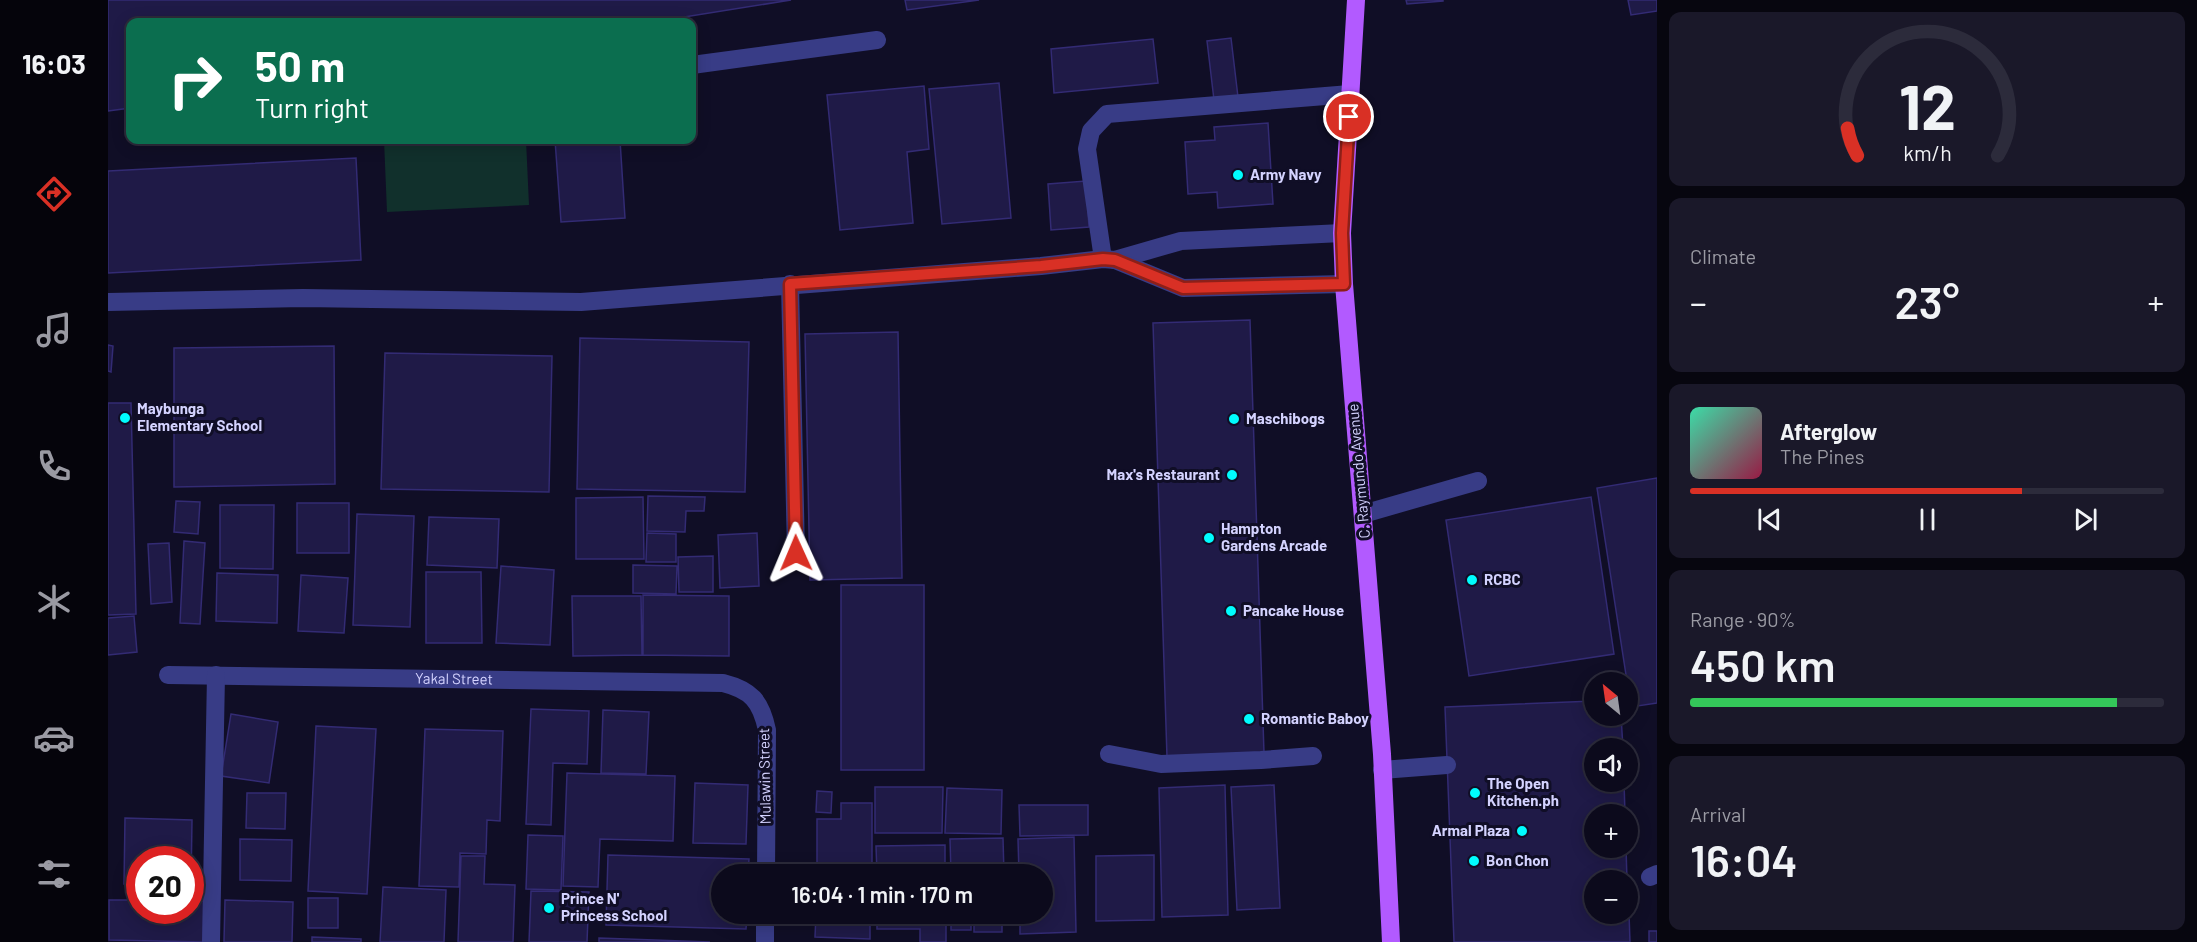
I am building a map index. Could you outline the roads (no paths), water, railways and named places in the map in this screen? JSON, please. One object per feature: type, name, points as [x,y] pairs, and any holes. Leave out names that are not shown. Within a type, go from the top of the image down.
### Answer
[{"type":"main road","name":"C. Raymundo Avenue","points":[[1356,0],[1342,233],[1382,770],[1391,942]]},
{"type":"street","points":[[696,64],[878,40]]},
{"type":"street","points":[[1109,260],[1087,149],[1091,131],[1107,114],[1350,94]]},
{"type":"street","points":[[108,302],[303,298],[581,302],[1109,260],[1181,240],[1342,233]]},
{"type":"street","points":[[1109,260],[1183,288],[1344,284]]},
{"type":"street","points":[[790,284],[796,553]]},
{"type":"street","points":[[1363,514],[1478,481]]},
{"type":"street","name":"Yakal Street","points":[[168,675],[711,682],[740,687]]},
{"type":"street","points":[[211,942],[216,675]]},
{"type":"street","name":"Mulawin Street","points":[[740,687],[754,698],[763,713],[766,730],[766,864]]},
{"type":"street","points":[[1109,754],[1161,764],[1313,756]]},
{"type":"street","points":[[1382,770],[1447,765]]},
{"type":"street","points":[[765,924],[765,942]]},
{"type":"place","name":"Army Navy","points":[[1238,175]]},
{"type":"place","name":"Maybunga Elementary School","points":[[125,418]]},
{"type":"place","name":"Maschibogs","points":[[1234,419]]},
{"type":"place","name":"Max's Restaurant","points":[[1232,475]]},
{"type":"place","name":"Hampton Gardens Arcade","points":[[1209,538]]},
{"type":"place","name":"RCBC","points":[[1472,580]]},
{"type":"place","name":"Pancake House","points":[[1231,611]]},
{"type":"place","name":"Romantic Baboy","points":[[1249,719]]},
{"type":"place","name":"The Open Kitchen.ph","points":[[1475,793]]},
{"type":"place","name":"Armal Plaza","points":[[1522,831]]},
{"type":"place","name":"Bon Chon","points":[[1474,861]]},
{"type":"place","name":"Prince N' Princess School","points":[[549,908]]}]
